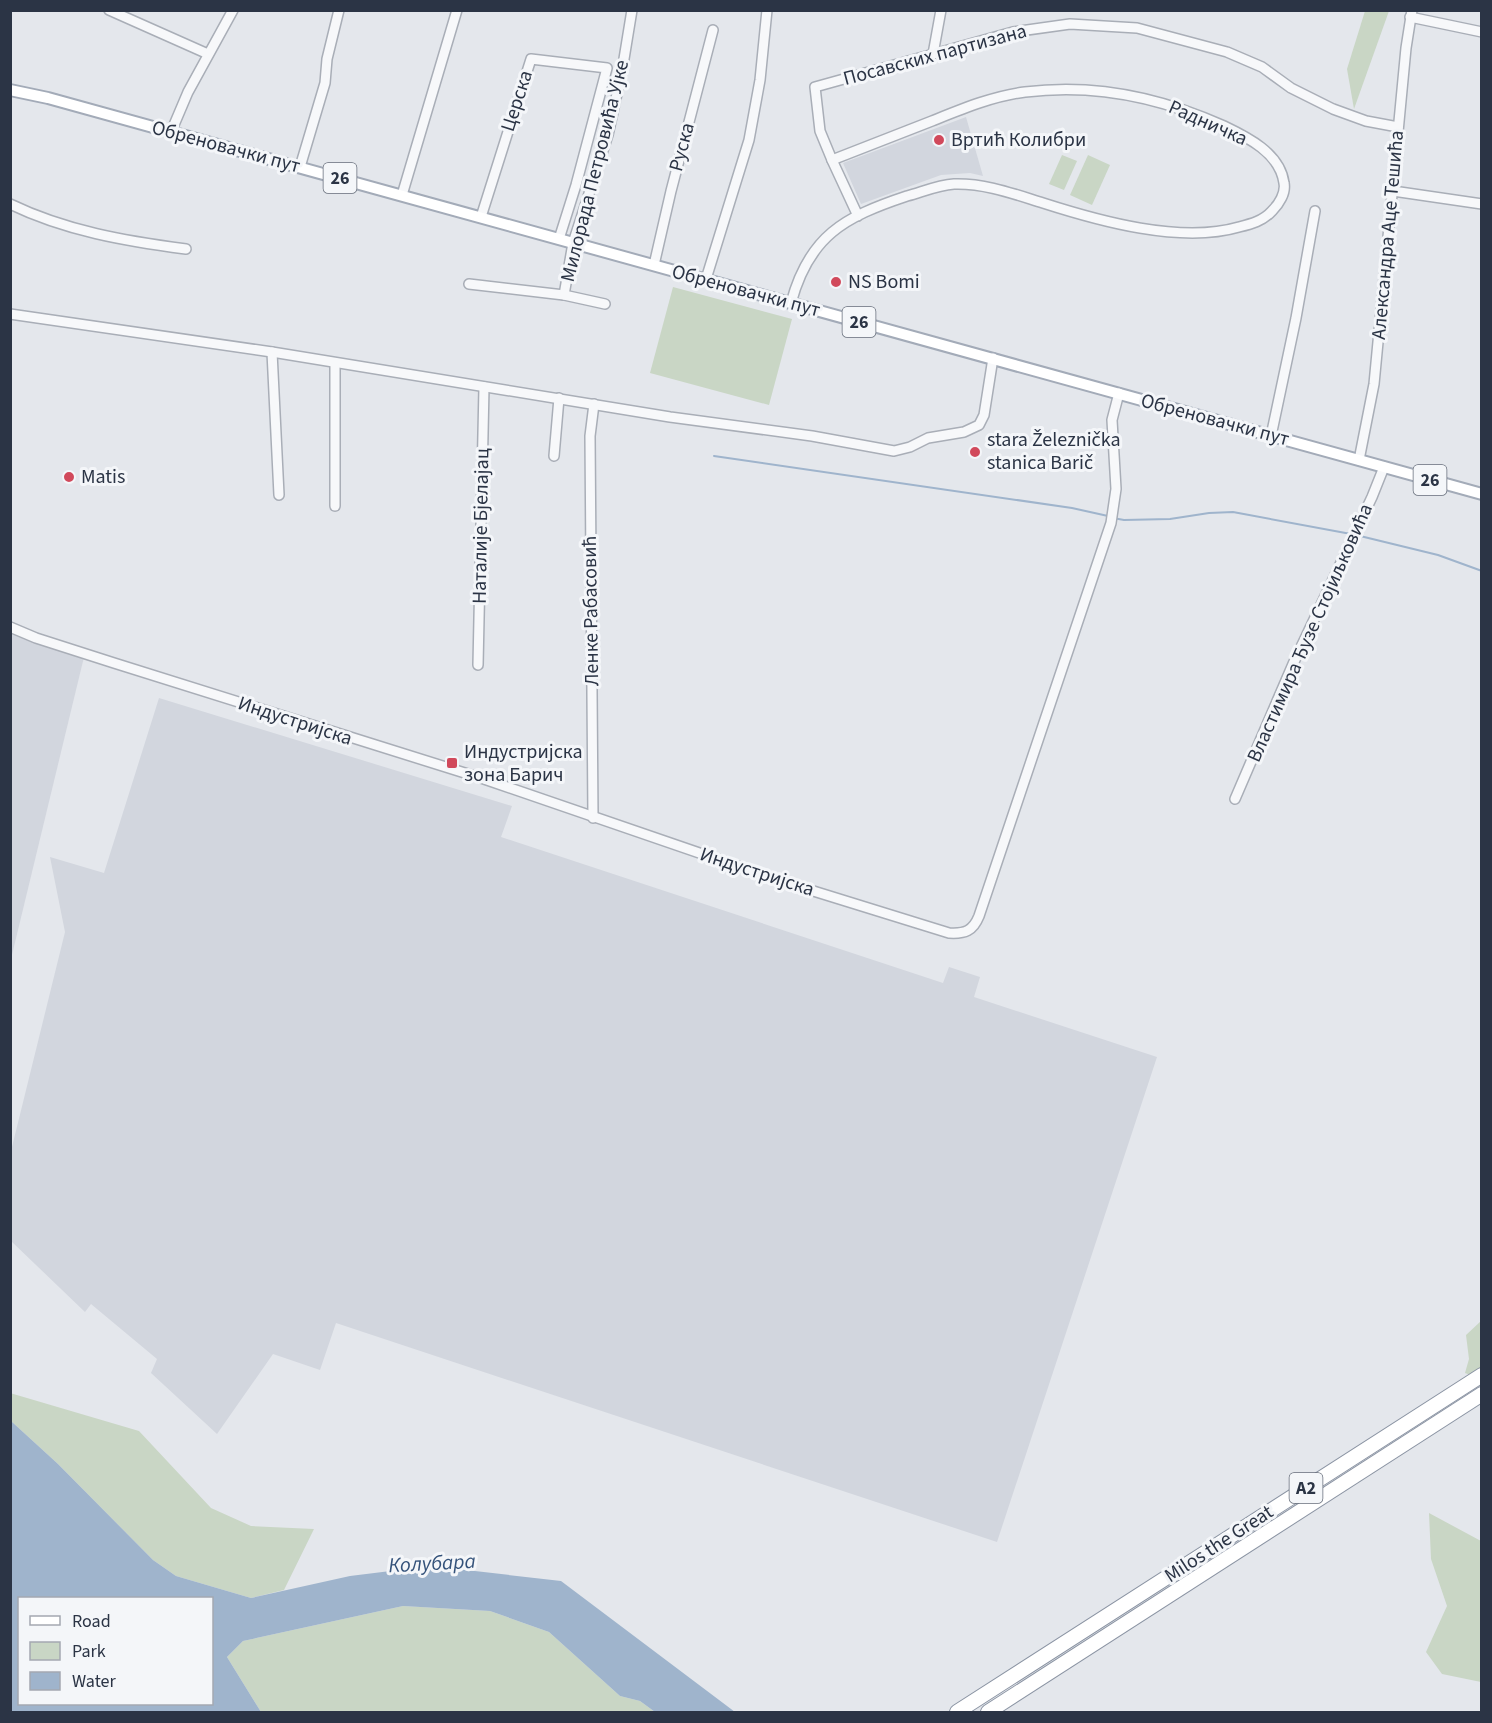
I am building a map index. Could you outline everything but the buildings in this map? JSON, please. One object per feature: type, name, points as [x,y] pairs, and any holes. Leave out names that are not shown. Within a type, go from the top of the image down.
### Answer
[{"type":"highway","name":"Milos the Great","points":[[957,1713],[1482,1375]]},
{"type":"highway","name":"Milos the Great","points":[[988,1713],[1482,1394]]},
{"type":"main road","name":"Обреновачки пут","points":[[10,90],[300,167],[1482,494]]},
{"type":"street","points":[[109,10],[208,54]]},
{"type":"street","points":[[171,132],[188,92],[233,10]]},
{"type":"street","points":[[300,167],[325,83],[327,59],[339,10]]},
{"type":"street","points":[[402,195],[457,10]]},
{"type":"street","name":"Милорада Петровића Ујке","points":[[564,295],[573,243],[608,135],[632,10]]},
{"type":"street","points":[[706,279],[749,140],[760,80],[767,10]]},
{"type":"street","points":[[933,54],[941,10]]},
{"type":"street","points":[[1411,14],[1482,32]]},
{"type":"street","name":"Александра Аце Тешића","points":[[1359,460],[1374,384],[1411,14]]},
{"type":"street","name":"Посавских партизана","points":[[832,160],[820,131],[815,87],[1012,32],[1070,24],[1137,28],[1227,52],[1262,66],[1291,88],[1349,116],[1398,127]]},
{"type":"street","name":"Руска","points":[[654,265],[713,30]]},
{"type":"street","name":"Церска","points":[[481,217],[531,58],[607,68],[559,239]]},
{"type":"street","name":"Радничка","points":[[791,303],[801,272],[818,245],[835,230],[858,216],[891,202],[946,185],[963,184],[997,189],[1127,225],[1182,232],[1216,232],[1262,220],[1278,204],[1285,186],[1271,156],[1261,147],[1245,136],[1186,109],[1134,95],[1069,89],[1023,92],[980,103],[832,160]]},
{"type":"street","points":[[832,160],[858,216]]},
{"type":"street","points":[[1393,191],[1482,204]]},
{"type":"street","points":[[10,204],[58,224],[91,233],[186,249]]},
{"type":"street","points":[[1270,436],[1296,318],[1315,212]]},
{"type":"street","name":"Милорада Петровића Ујке","points":[[469,284],[564,295],[605,304]]},
{"type":"street","points":[[10,314],[272,352],[670,417],[812,435],[894,451],[910,447],[928,438],[964,432],[979,425],[984,416],[993,358]]},
{"type":"street","points":[[272,352],[279,495]]},
{"type":"street","points":[[335,364],[335,506]]},
{"type":"street","name":"Наталије Бјелајац","points":[[478,665],[484,387]]},
{"type":"street","name":"Индустријска","points":[[10,627],[45,641],[484,779],[781,881],[949,933],[959,933],[968,931],[979,916],[1111,523],[1116,489],[1112,428],[1119,393]]},
{"type":"street","points":[[555,456],[559,398]]},
{"type":"street","name":"Ленке Рабасовић","points":[[593,818],[590,436],[594,405]]},
{"type":"street","name":"Властимира Ђузе Стојиљковића","points":[[1236,799],[1293,664],[1384,467]]},
{"type":"shaded area","name":"Вртић Колибри","points":[[966,117],[983,176],[970,173],[941,175],[861,204],[843,163]]},
{"type":"shaded area","points":[[11,629],[84,657],[11,959]]},
{"type":"shaded area","points":[[159,698],[512,806],[501,837],[943,983],[949,967],[980,977],[974,997],[1157,1057],[997,1542],[336,1323],[320,1370],[273,1354],[217,1434],[151,1373],[157,1359],[91,1304],[85,1312],[11,1241],[11,1151],[65,932],[50,857],[104,873]]},
{"type":"green space","points":[[1365,11],[1389,11],[1354,109],[1347,69]]},
{"type":"green space","points":[[1062,155],[1077,161],[1064,190],[1049,184]]},
{"type":"green space","points":[[1088,155],[1110,165],[1092,205],[1070,195]]},
{"type":"green space","points":[[673,287],[792,319],[769,405],[650,373]]},
{"type":"green space","points":[[1481,1321],[1481,1379],[1465,1373],[1469,1359],[1466,1335]]},
{"type":"green space","points":[[10,1393],[139,1431],[211,1508],[251,1526],[314,1529],[284,1590],[251,1598],[176,1576],[153,1560],[58,1464],[11,1421]]},
{"type":"green space","points":[[1429,1513],[1481,1541],[1481,1682],[1442,1674],[1426,1652],[1447,1606],[1431,1559]]},
{"type":"green space","points":[[403,1606],[490,1611],[549,1632],[620,1696],[640,1701],[655,1712],[261,1712],[227,1657],[243,1641]]},
{"type":"water","points":[[11,1421],[58,1464],[153,1560],[176,1576],[251,1598],[350,1576],[431,1566],[561,1581],[735,1712],[655,1712],[640,1701],[620,1696],[549,1632],[490,1611],[403,1606],[243,1641],[227,1657],[261,1712],[11,1712]]},
{"type":"waterway","points":[[714,456],[1072,508],[1108,516]]},
{"type":"waterway","points":[[1113,518],[1124,520],[1170,519],[1233,512],[1351,534]]},
{"type":"waterway","points":[[1356,535],[1438,555],[1482,571]]},
{"type":"place","name":"Вртић Колибри","points":[[939,140]]},
{"type":"place","name":"NS Bomi","points":[[836,282]]},
{"type":"place","name":"stara Železnička stanica Barič","points":[[975,452]]},
{"type":"place","name":"Matis","points":[[69,477]]},
{"type":"place","name":"Индустријска зона Барич","points":[[452,763]]},
{"type":"water label","name":"Колубара","points":[[432,1563]]}]
